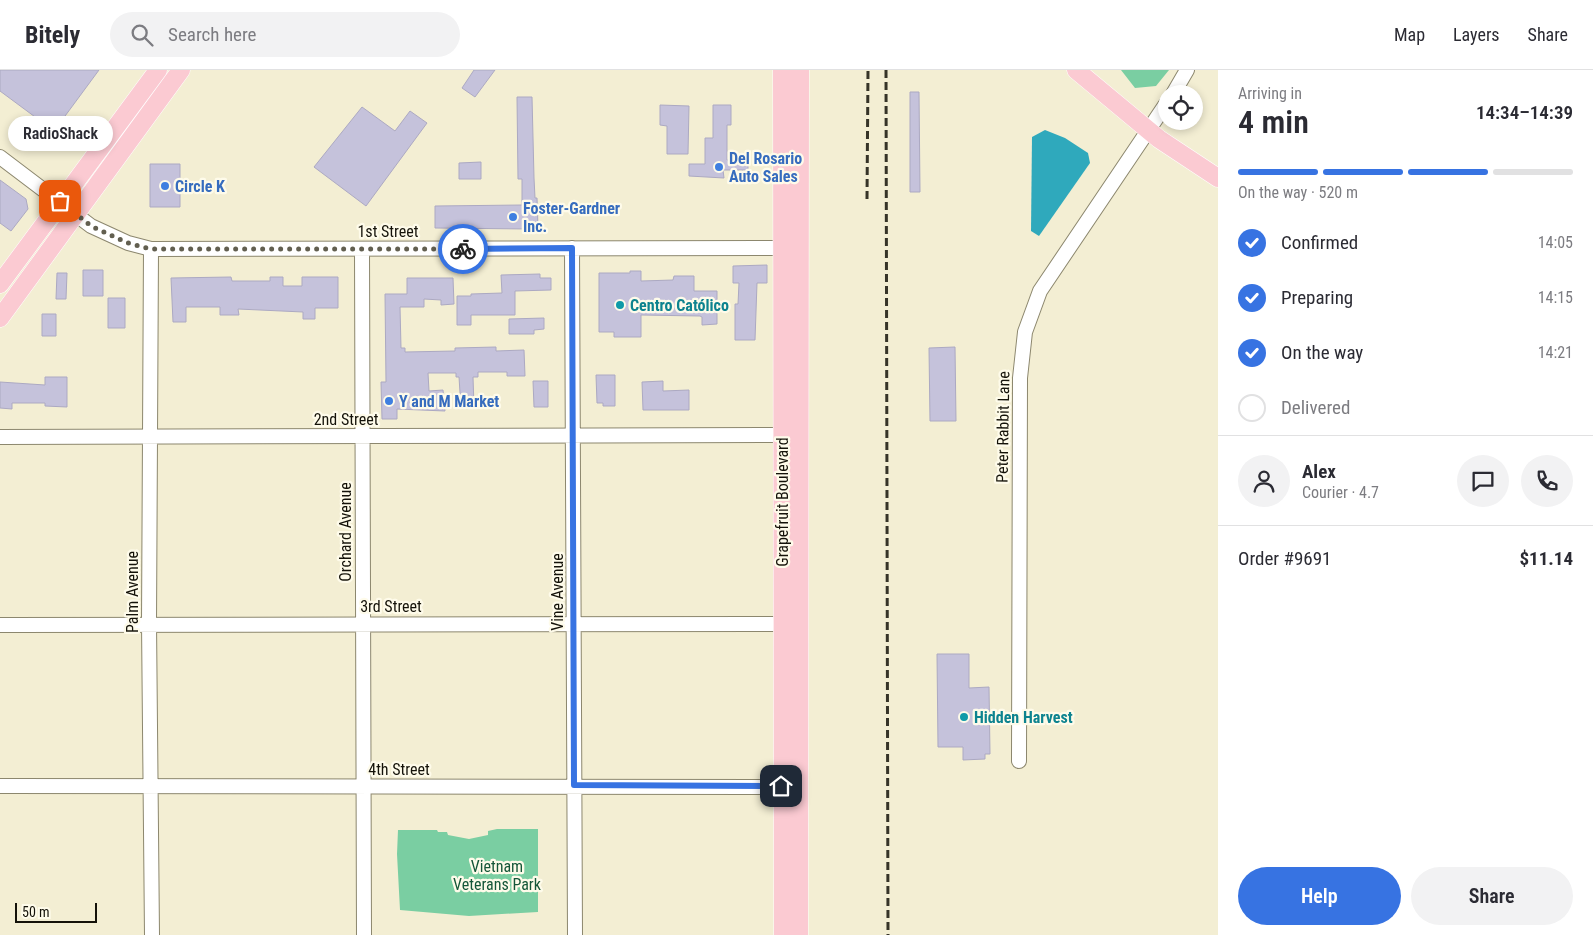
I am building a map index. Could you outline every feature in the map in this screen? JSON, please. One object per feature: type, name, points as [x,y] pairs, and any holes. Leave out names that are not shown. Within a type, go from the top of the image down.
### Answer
[{"type":"main road","points":[[0,284],[158,70]]},
{"type":"main road","points":[[0,318],[182,70]]},
{"type":"main road","name":"Grapefruit Boulevard","points":[[782,70],[783,624],[789,787],[798,935]]},
{"type":"main road","name":"Grapefruit Boulevard","points":[[783,935],[789,787],[799,248],[800,70]]},
{"type":"main road","points":[[1076,70],[1159,139],[1218,178]]},
{"type":"street","points":[[1178,85],[1187,70]]},
{"type":"street","name":"Peter Rabbit Lane","points":[[1019,761],[1020,378],[1025,332],[1040,291],[1158,116]]},
{"type":"street","name":"1st Street","points":[[0,157],[77,213],[91,226],[128,243],[150,249],[799,248]]},
{"type":"street","name":"Vine Avenue","points":[[572,248],[575,935]]},
{"type":"street","name":"Palm Avenue","points":[[150,249],[149,623],[152,935]]},
{"type":"street","name":"Orchard Avenue","points":[[362,249],[362,786],[364,935]]},
{"type":"street","name":"2nd Street","points":[[0,438],[150,436],[782,436]]},
{"type":"street","name":"3rd Street","points":[[0,625],[149,623],[783,624]]},
{"type":"street","name":"4th Street","points":[[0,786],[574,785],[789,787]]},
{"type":"green space","points":[[1121,70],[1169,70],[1156,86],[1135,88]]},
{"type":"green space","name":"Vietnam Veterans Park","points":[[497,829],[538,829],[538,912],[469,916],[400,910],[397,854],[398,830],[437,830],[438,832],[447,832],[448,835],[469,839],[488,835],[488,831]]},
{"type":"water","points":[[1045,130],[1065,138],[1088,153],[1090,163],[1039,236],[1031,231],[1032,137]]},
{"type":"building","points":[[0,70],[99,70],[54,131],[0,91]]},
{"type":"building","points":[[474,70],[495,70],[475,97],[462,88]]},
{"type":"building","points":[[910,92],[919,92],[920,192],[910,192]]},
{"type":"building","points":[[517,97],[532,97],[534,178],[538,227],[529,227],[529,229],[435,228],[435,206],[522,205],[522,179],[518,179]]},
{"type":"building","points":[[660,105],[689,106],[688,154],[667,154],[667,126],[660,125]]},
{"type":"building","points":[[713,105],[731,105],[731,125],[727,125],[727,160],[748,160],[748,170],[723,170],[724,178],[689,176],[689,164],[705,164],[705,138],[713,138]]},
{"type":"building","points":[[362,107],[395,131],[410,111],[427,123],[366,206],[314,167]]},
{"type":"building","points":[[481,162],[481,179],[459,179],[459,163]]},
{"type":"building","name":"Circle K","points":[[150,164],[180,164],[180,207],[150,207]]},
{"type":"building","points":[[0,180],[26,199],[28,209],[11,231],[0,223]]},
{"type":"building","points":[[767,265],[767,283],[757,283],[755,340],[735,340],[735,304],[738,304],[739,283],[733,283],[733,266]]},
{"type":"building","points":[[83,270],[103,270],[103,296],[83,296]]},
{"type":"building","points":[[630,271],[641,271],[641,281],[673,280],[674,276],[694,276],[694,291],[717,291],[717,324],[702,325],[702,317],[700,316],[641,315],[641,337],[614,337],[614,332],[599,332],[599,273],[630,273]]},
{"type":"building","points":[[57,273],[67,273],[66,299],[56,299]]},
{"type":"building","points":[[540,274],[540,278],[551,278],[551,290],[515,291],[515,315],[471,315],[471,325],[457,325],[457,296],[502,293],[501,275]]},
{"type":"building","points":[[231,277],[232,281],[270,281],[270,277],[283,277],[283,286],[302,286],[302,277],[338,277],[338,308],[315,308],[315,319],[303,319],[303,312],[238,309],[239,315],[220,315],[220,307],[186,307],[186,322],[173,322],[171,278]]},
{"type":"building","points":[[407,278],[453,278],[454,304],[441,305],[441,300],[424,299],[424,307],[400,307],[401,348],[405,348],[405,352],[455,351],[455,348],[496,347],[496,351],[524,350],[525,376],[507,376],[507,372],[478,372],[478,377],[473,377],[474,407],[461,408],[459,377],[456,377],[456,373],[428,373],[429,391],[443,390],[445,411],[397,409],[397,419],[382,419],[381,382],[386,382],[385,294],[407,294]]},
{"type":"building","points":[[108,298],[125,298],[125,328],[108,328]]},
{"type":"building","points":[[42,314],[56,314],[56,336],[42,336]]},
{"type":"building","points":[[544,318],[544,329],[534,330],[534,334],[509,334],[509,319]]},
{"type":"building","points":[[955,347],[956,421],[930,421],[929,348]]},
{"type":"building","points":[[596,375],[615,375],[615,406],[603,406],[603,403],[597,403]]},
{"type":"building","points":[[45,377],[67,377],[67,407],[45,406],[45,403],[12,403],[12,409],[0,408],[0,382],[45,385]]},
{"type":"building","points":[[533,381],[548,381],[548,407],[534,407]]},
{"type":"building","points":[[663,381],[663,391],[689,390],[689,410],[643,410],[642,382]]},
{"type":"building","name":"Hidden Harvest","points":[[937,654],[969,654],[969,688],[989,687],[990,754],[985,754],[985,759],[963,760],[963,747],[938,747]]},
{"type":"railway","points":[[867,199],[868,70]]},
{"type":"railway","points":[[886,70],[888,935]]},
{"type":"way so far","points":[[60,201],[91,226],[128,243],[150,249],[463,249]]},
{"type":"place","name":"Del Rosario Auto Sales","points":[[719,167]]},
{"type":"place","name":"Circle K","points":[[165,186]]},
{"type":"place","name":"RadioShack","points":[[60,201]]},
{"type":"place","name":"Foster-Gardner Inc.","points":[[513,217]]},
{"type":"place","name":"Centro Católico","points":[[620,305]]},
{"type":"place","name":"Y and M Market","points":[[389,401]]},
{"type":"place","name":"Hidden Harvest","points":[[964,717]]},
{"type":"route","points":[[463,249],[572,248],[574,785],[781,786]]}]
